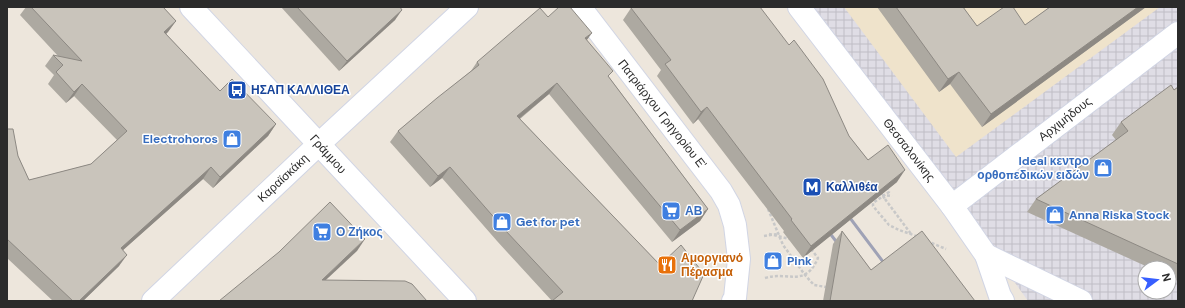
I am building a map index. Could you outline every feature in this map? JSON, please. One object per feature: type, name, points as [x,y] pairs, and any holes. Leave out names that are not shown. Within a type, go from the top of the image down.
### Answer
[{"type":"street","name":"Γράμμου","points":[[191,7],[464,301]]},
{"type":"street","name":"Καραϊσκάκη","points":[[153,301],[467,7]]},
{"type":"street","name":"Πατριάρχου Γρηγορίου Ε'","points":[[580,7],[721,191],[729,205],[735,226],[739,259],[735,298],[733,301]]},
{"type":"street","name":"Θεσσαλονίκης","points":[[799,7],[952,206],[986,255],[1003,301]]},
{"type":"street","name":"Αρχιμήδους","points":[[952,206],[1178,33]]},
{"type":"street","points":[[986,255],[1082,301]]},
{"type":"path","points":[[882,195],[892,196],[888,192],[890,191],[884,183]]},
{"type":"path","points":[[878,190],[916,240]]},
{"type":"path","points":[[888,192],[873,203],[873,206],[889,225],[951,252]]},
{"type":"path","points":[[765,204],[783,245],[804,276],[814,285],[826,287]]},
{"type":"path","points":[[772,218],[776,217]]},
{"type":"path","points":[[778,234],[769,234],[796,240]]},
{"type":"path","points":[[762,279],[771,276],[804,276],[811,270],[818,258],[808,245]]},
{"type":"shaded area","points":[[812,7],[1178,7],[1178,301],[1028,301],[938,176]]},
{"type":"shaded area","points":[[844,7],[1160,7],[956,157]]},
{"type":"building","points":[[31,7],[163,7],[176,21],[164,32],[220,91],[232,79],[276,124],[220,177],[211,167],[121,248],[127,255],[79,301],[73,301],[7,239],[7,129],[13,129],[18,156],[29,180],[91,164],[127,131],[82,84],[74,92],[56,72],[63,65],[53,55],[82,61]]},
{"type":"building","points":[[297,7],[400,7],[402,10],[347,61]]},
{"type":"building","points":[[559,7],[570,7],[592,33],[585,38],[613,71],[608,76],[708,209],[680,230],[557,83],[517,116],[660,265],[681,245],[704,274],[692,301],[552,301],[563,292],[505,230],[450,167],[438,176],[398,131],[479,65],[477,62],[540,8],[548,17]]},
{"type":"building","points":[[760,7],[789,45],[794,40],[823,79],[849,136],[868,160],[888,145],[905,170],[811,246],[707,107],[701,112],[665,64],[671,60],[631,8]]},
{"type":"building","points":[[896,7],[963,7],[977,26],[1004,7],[1013,7],[1025,25],[1050,7],[1138,7],[991,114],[959,72],[948,79]]},
{"type":"building","points":[[1171,85],[1174,90],[1178,87],[1178,264],[1177,260],[1169,260],[1036,199],[1128,131],[1121,122]]},
{"type":"building","points":[[330,202],[365,239],[322,280],[405,281],[412,284],[427,301],[219,301],[279,252]]},
{"type":"building","points":[[842,231],[871,270],[922,231],[975,301],[830,301]]},
{"type":"railway","points":[[844,210],[890,271]]},
{"type":"railway","points":[[825,227],[842,249]]},
{"type":"place","name":"ΗΣΑΠ ΚΑΛΛΙΘΕΑ","points":[[237,90]]},
{"type":"place","name":"Electrohoros","points":[[232,139]]},
{"type":"place","name":"Ideal κεντρο ορθοπεδικών ειδών","points":[[1103,168]]},
{"type":"place","name":"Καλλιθέα","points":[[812,187]]},
{"type":"place","name":"ΑΒ","points":[[671,211]]},
{"type":"place","name":"Anna Riska Stock","points":[[1055,215]]},
{"type":"place","name":"Get for pet","points":[[502,222]]},
{"type":"place","name":"Ο Ζήκος","points":[[322,232]]},
{"type":"place","name":"Pink","points":[[773,261]]},
{"type":"place","name":"Αμοργιανό Πέρασμα","points":[[667,265]]}]
